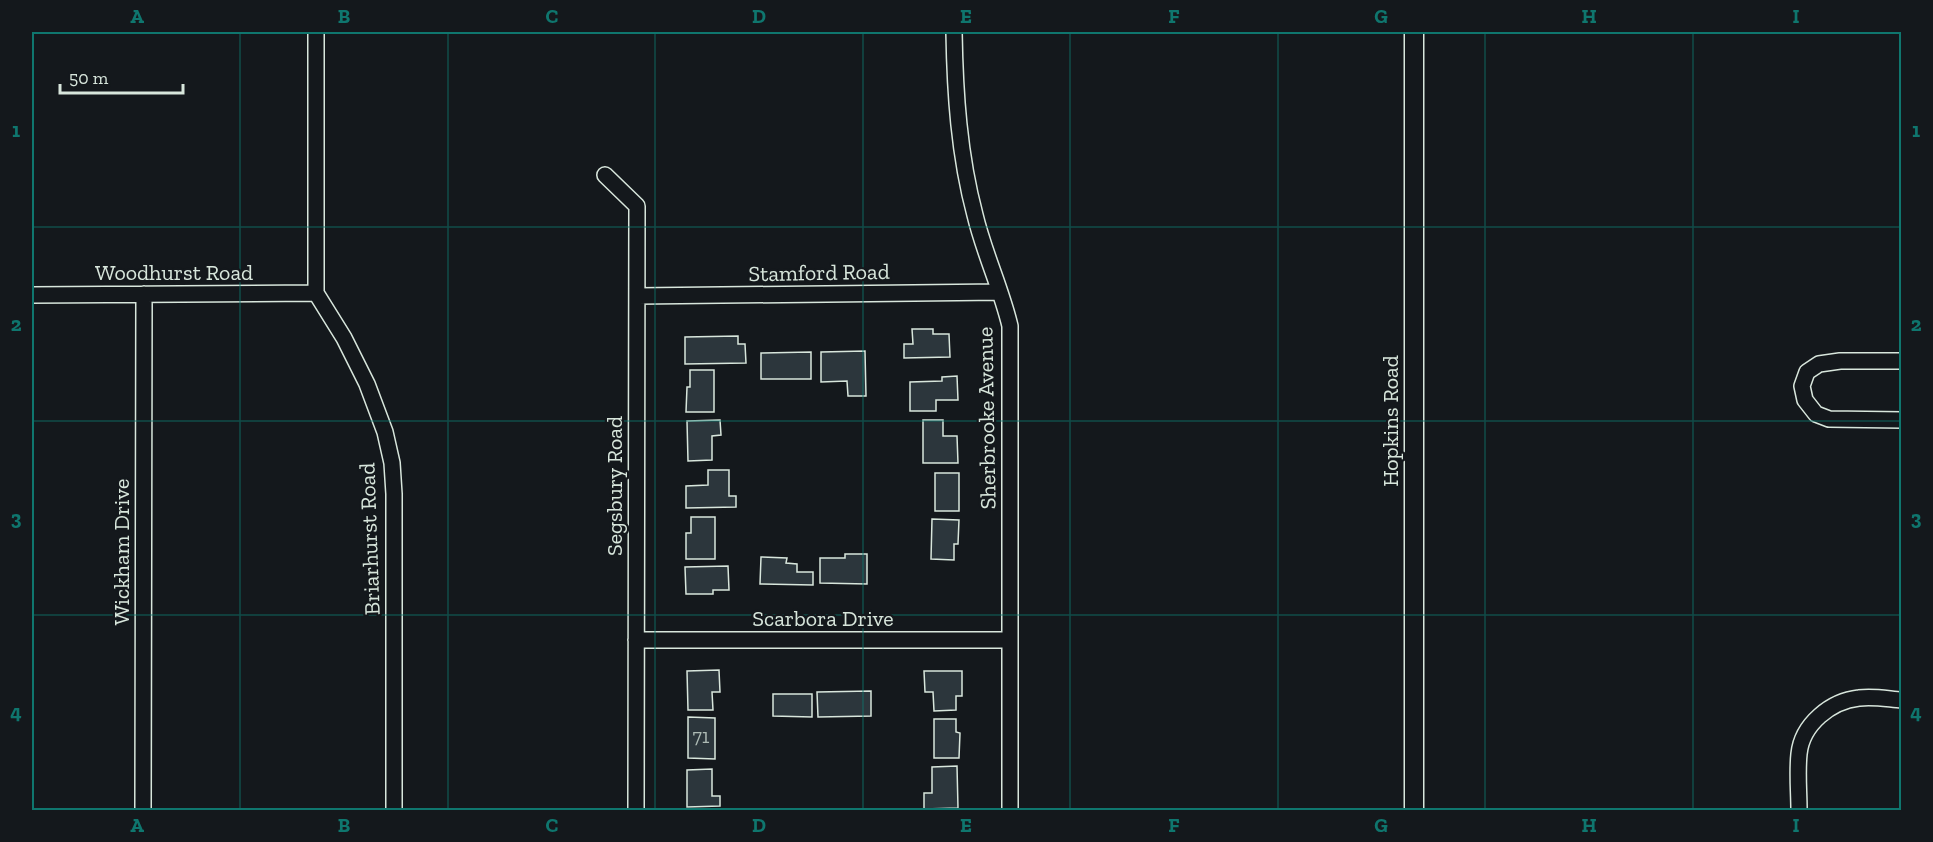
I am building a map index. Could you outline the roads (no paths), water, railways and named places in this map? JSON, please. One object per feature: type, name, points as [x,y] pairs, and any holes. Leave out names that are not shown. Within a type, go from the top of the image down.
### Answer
[{"type":"street","points":[[316,32],[316,293]]},
{"type":"street","name":"Sherbrooke Avenue","points":[[954,32],[955,74],[963,162],[981,239],[1010,326],[1010,810]]},
{"type":"street","name":"Hopkins Road","points":[[1414,32],[1414,810]]},
{"type":"street","name":"Segsbury Road","points":[[605,175],[637,206],[636,810]]},
{"type":"street","name":"Stamford Road","points":[[638,296],[1000,292]]},
{"type":"street","name":"Woodhurst Road","points":[[32,295],[316,293]]},
{"type":"street","name":"Briarhurst Road","points":[[316,293],[344,338],[367,384],[385,432],[392,463],[394,494],[394,810]]},
{"type":"street","name":"Wickham Drive","points":[[143,810],[144,294]]},
{"type":"street","points":[[1902,361],[1840,361],[1819,364],[1807,372],[1802,386],[1805,400],[1816,414],[1829,419],[1902,420]]},
{"type":"street","name":"Scarbora Drive","points":[[636,640],[1010,640]]},
{"type":"street","points":[[1799,810],[1799,752],[1804,737],[1814,722],[1824,712],[1838,704],[1858,698],[1902,700]]}]
